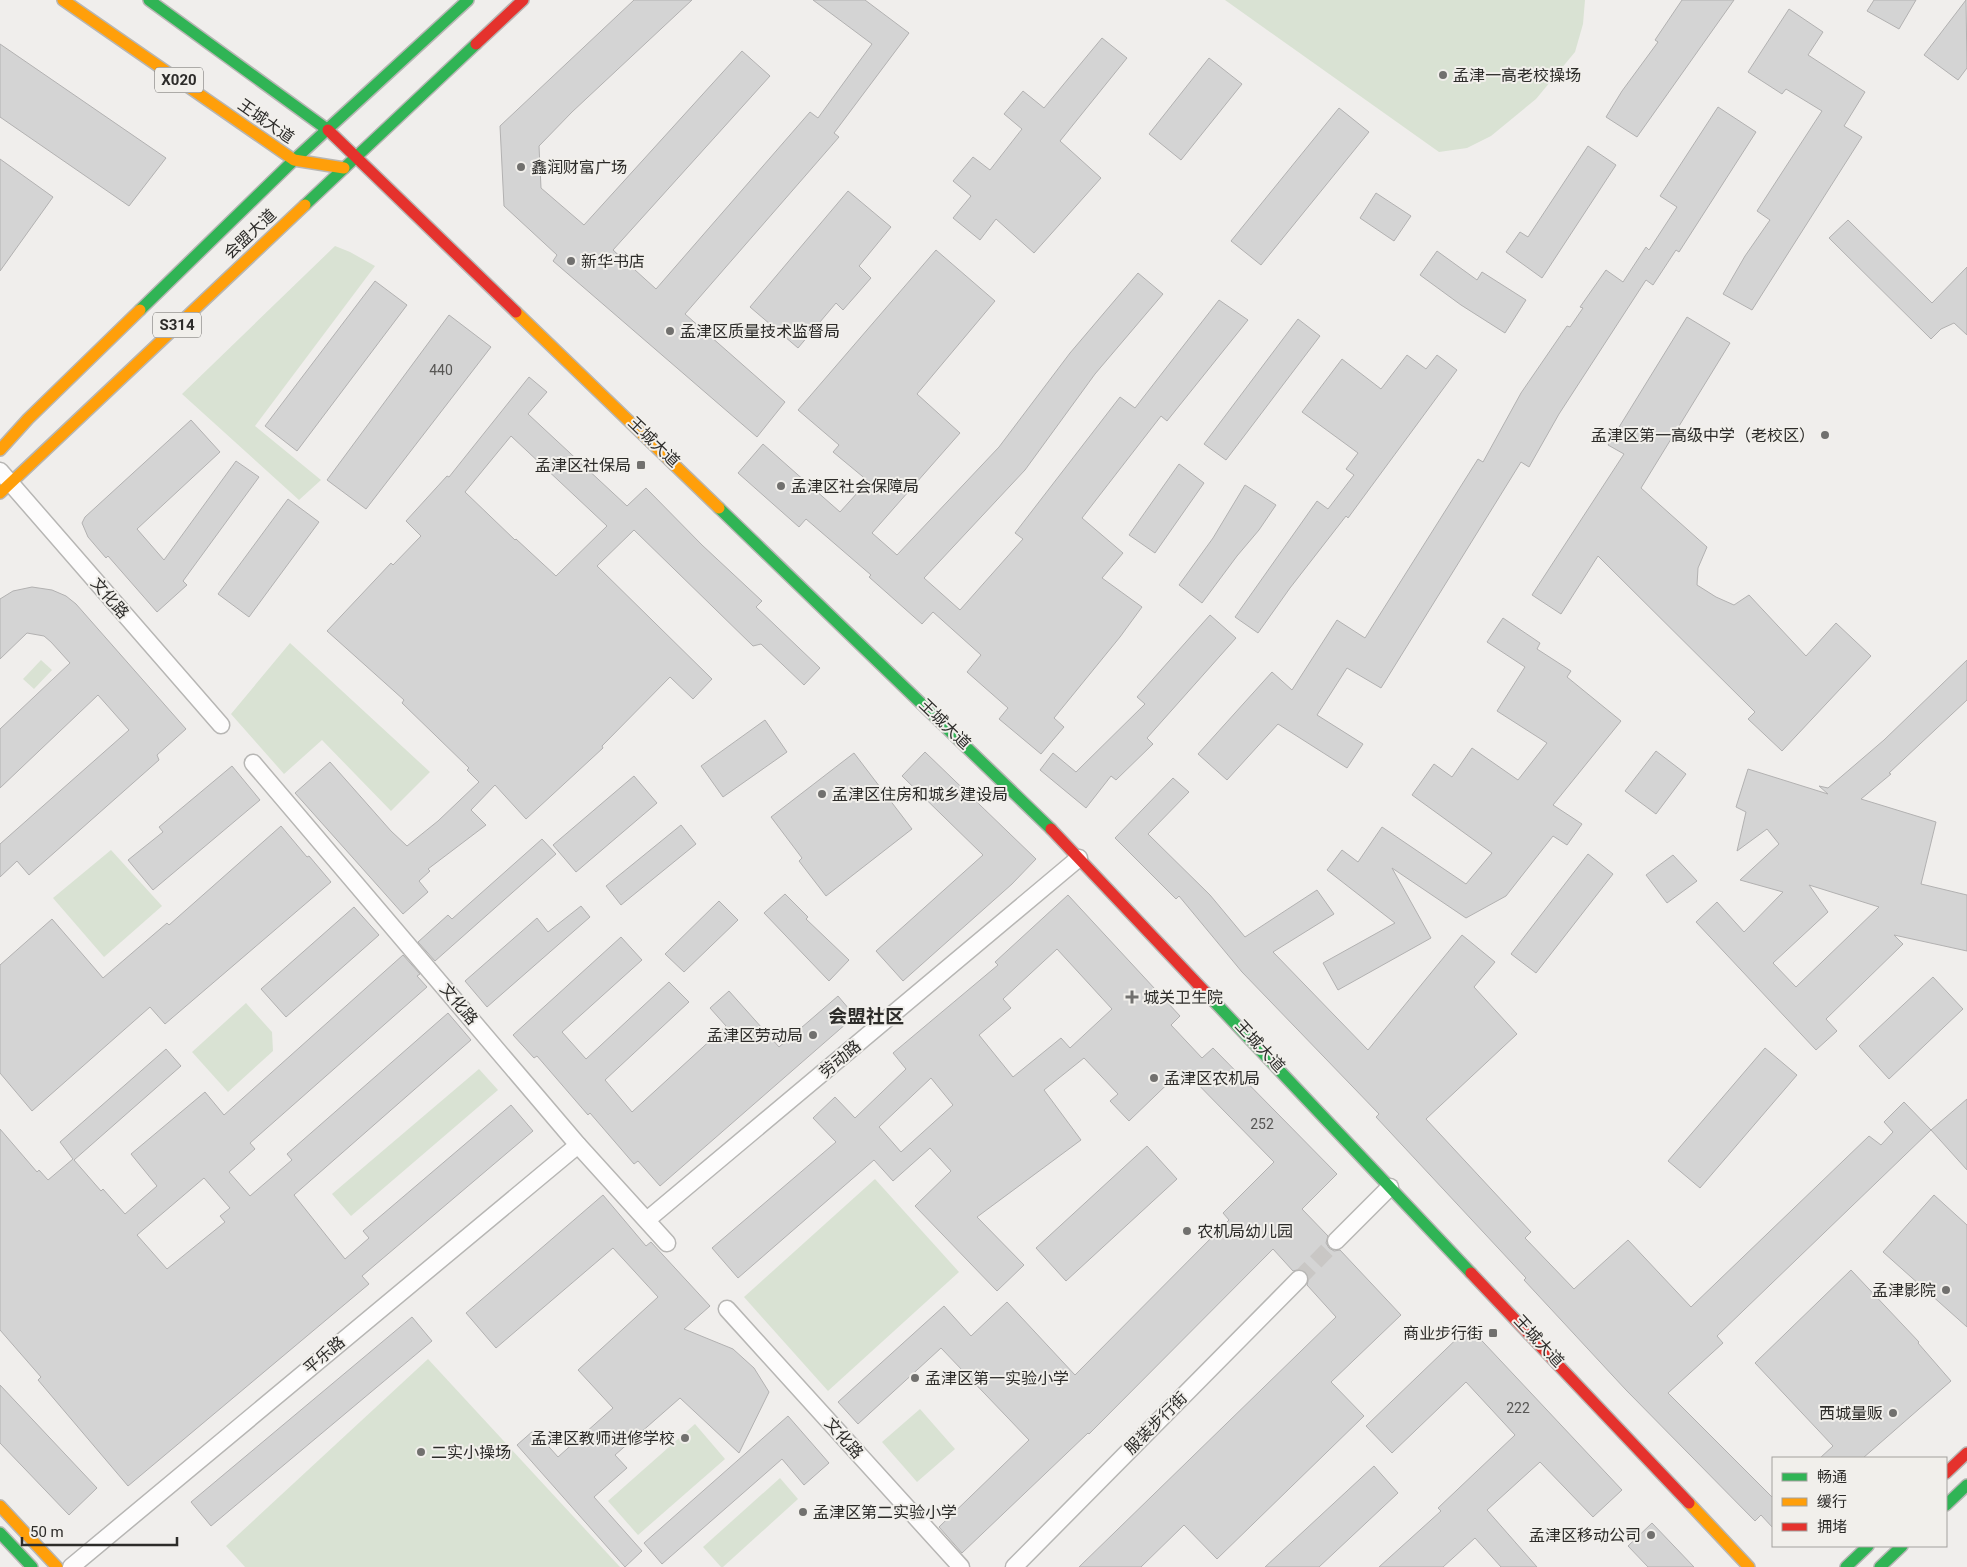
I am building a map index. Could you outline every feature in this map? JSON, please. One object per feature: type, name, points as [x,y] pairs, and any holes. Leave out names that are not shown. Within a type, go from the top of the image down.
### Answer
[{"type":"main road","name":"王城大道","points":[[63,0],[294,160],[347,171]]},
{"type":"main road","name":"王城大道","points":[[149,0],[328,130],[1071,864],[1390,1187],[1749,1567]]},
{"type":"main road","name":"会盟大道","points":[[0,450],[28,419],[294,160],[468,0]]},
{"type":"main road","name":"会盟大道","points":[[4,482],[347,171],[355,158],[523,0]]},
{"type":"main road","points":[[1373,1189],[1387,1204]]},
{"type":"main road","points":[[1947,1472],[1967,1453]]},
{"type":"main road","points":[[1947,1504],[1967,1485]]},
{"type":"main road","points":[[0,1506],[57,1567]]},
{"type":"main road","points":[[0,1533],[32,1567]]},
{"type":"main road","points":[[1846,1567],[1867,1547]]},
{"type":"main road","points":[[1880,1567],[1901,1547]]},
{"type":"street","name":"文化路","points":[[4,482],[221,725]]},
{"type":"street","name":"文化路","points":[[254,763],[578,1144],[667,1242]]},
{"type":"street","name":"劳动路","points":[[647,1220],[1071,864]]},
{"type":"street","name":"平乐路","points":[[71,1567],[578,1144]]},
{"type":"street","points":[[1336,1241],[1390,1187]]},
{"type":"street","name":"服装步行街","points":[[1014,1567],[1299,1279]]},
{"type":"street","name":"文化路","points":[[727,1308],[961,1567]]},
{"type":"green space","name":"孟津一高老校操场","points":[[1225,0],[1585,0],[1583,24],[1575,52],[1536,99],[1491,136],[1467,148],[1439,152]]},
{"type":"green space","points":[[335,246],[375,266],[255,426],[321,480],[299,500],[182,394]]},
{"type":"green space","points":[[290,643],[430,772],[391,811],[322,740],[284,774],[231,714]]},
{"type":"green space","points":[[41,660],[52,670],[34,689],[23,679]]},
{"type":"green space","points":[[111,850],[162,906],[104,957],[53,898]]},
{"type":"green space","points":[[246,1003],[272,1032],[273,1051],[228,1092],[192,1052]]},
{"type":"green space","points":[[479,1069],[498,1090],[351,1216],[332,1194]]},
{"type":"green space","points":[[875,1179],[959,1272],[828,1391],[744,1297]]},
{"type":"green space","name":"二实小操场","points":[[428,1359],[620,1567],[245,1567],[226,1546]]},
{"type":"green space","points":[[920,1409],[955,1449],[917,1482],[882,1442]]},
{"type":"green space","points":[[695,1424],[725,1459],[638,1535],[608,1501]]},
{"type":"green space","points":[[780,1478],[798,1499],[721,1567],[703,1547]]},
{"type":"building","points":[[634,0],[692,0],[572,112],[539,146],[541,188],[584,225],[742,51],[770,76],[613,250],[656,289],[810,112],[818,118],[872,44],[813,0],[865,0],[909,33],[834,133],[839,137],[685,314],[785,402],[757,437],[553,261],[557,255],[504,206],[500,126]]},
{"type":"building","points":[[1682,0],[1734,0],[1637,137],[1606,117],[1622,91],[1658,42],[1655,40]]},
{"type":"building","points":[[1874,0],[1916,0],[1899,29],[1867,11]]},
{"type":"building","points":[[1966,0],[1967,68],[1958,80],[1924,55]]},
{"type":"building","points":[[1789,9],[1823,32],[1808,55],[1865,92],[1844,126],[1862,137],[1752,310],[1723,294],[1745,256],[1770,220],[1757,211],[1822,111],[1786,89],[1782,94],[1748,72]]},
{"type":"building","points":[[1102,38],[1127,58],[1060,141],[1101,178],[1034,253],[996,219],[980,240],[953,218],[971,196],[953,181],[973,157],[990,170],[1022,129],[1004,114],[1023,91],[1044,108]]},
{"type":"building","points":[[0,44],[166,158],[129,206],[0,117]]},
{"type":"building","points":[[1209,58],[1242,84],[1181,160],[1149,134]]},
{"type":"building","points":[[1718,107],[1756,132],[1679,252],[1676,250],[1653,285],[1646,280],[1559,414],[1529,467],[1521,462],[1381,688],[1347,668],[1317,715],[1363,744],[1347,768],[1278,724],[1227,780],[1198,754],[1272,672],[1292,690],[1337,620],[1365,638],[1478,459],[1483,462],[1521,393],[1567,326],[1570,327],[1583,308],[1580,307],[1606,270],[1623,282],[1646,247],[1649,250],[1677,207],[1660,196]]},
{"type":"building","points":[[1339,108],[1369,132],[1261,265],[1231,241]]},
{"type":"building","points":[[1588,146],[1616,165],[1542,278],[1506,252],[1520,232],[1528,237]]},
{"type":"building","points":[[0,159],[53,197],[0,271]]},
{"type":"building","points":[[848,191],[891,227],[859,266],[871,278],[843,310],[836,303],[798,348],[750,307]]},
{"type":"building","points":[[1376,193],[1411,216],[1394,241],[1360,218]]},
{"type":"building","points":[[1848,220],[1932,303],[1967,267],[1967,335],[1954,323],[1941,329],[1931,339],[1829,238]]},
{"type":"building","points":[[936,250],[995,301],[917,394],[960,433],[872,533],[897,555],[999,447],[1070,353],[1138,273],[1163,294],[1095,374],[1025,470],[924,578],[960,610],[1023,539],[1015,533],[1120,397],[1135,408],[1219,300],[1248,320],[1167,421],[1161,416],[1082,518],[1123,553],[1102,578],[1142,607],[1054,718],[1064,727],[1041,754],[999,719],[1008,708],[967,672],[981,655],[933,612],[922,624],[869,577],[871,575],[806,519],[799,527],[738,473],[763,444],[840,512],[868,481],[833,452],[839,445],[798,410]]},
{"type":"building","points":[[1437,251],[1477,280],[1482,272],[1526,300],[1505,333],[1461,305],[1420,275]]},
{"type":"building","points":[[375,281],[407,305],[297,451],[265,426]]},
{"type":"building","points":[[449,315],[491,347],[366,509],[327,480]]},
{"type":"building","points":[[1687,317],[1730,343],[1641,488],[1707,547],[1698,568],[1697,585],[1716,597],[1734,605],[1749,595],[1806,656],[1836,623],[1871,656],[1782,751],[1748,719],[1755,712],[1598,556],[1561,614],[1532,595],[1624,454],[1608,445]]},
{"type":"building","points":[[1298,319],[1320,336],[1226,460],[1204,444]]},
{"type":"building","points":[[1407,355],[1426,369],[1437,355],[1457,370],[1348,518],[1346,516],[1258,633],[1235,617],[1317,501],[1328,509],[1354,475],[1346,469],[1358,453],[1302,412],[1342,359],[1381,389]]},
{"type":"building","points":[[529,377],[547,392],[528,414],[627,506],[646,488],[702,545],[762,601],[756,607],[820,668],[804,685],[761,644],[753,646],[634,530],[597,566],[712,679],[693,699],[670,677],[602,746],[603,748],[526,819],[495,785],[471,810],[486,825],[428,869],[430,871],[419,881],[428,892],[403,914],[295,793],[330,762],[391,831],[407,846],[438,821],[479,782],[467,770],[469,768],[402,703],[404,700],[327,631],[391,563],[393,565],[421,536],[406,521],[447,476],[449,477]],"holes":[[[511,436],[607,526],[556,576],[465,492]]]},
{"type":"building","points":[[191,420],[220,452],[137,529],[164,560],[236,461],[259,477],[183,581],[187,585],[157,612],[108,556],[106,558],[88,537],[82,523],[85,517]]},
{"type":"building","points":[[1179,464],[1204,483],[1155,553],[1129,535]]},
{"type":"building","points":[[1245,485],[1276,505],[1202,603],[1179,585],[1213,538]]},
{"type":"building","points":[[288,499],[319,522],[249,617],[218,594]]},
{"type":"building","points":[[32,587],[52,590],[66,596],[76,604],[186,729],[157,755],[159,760],[29,875],[17,861],[0,877],[0,844],[129,730],[98,695],[0,788],[0,729],[70,663],[44,636],[27,633],[0,659],[0,599],[13,591]]},
{"type":"building","points":[[1210,615],[1236,638],[1147,738],[1153,744],[1116,780],[1111,776],[1086,808],[1040,770],[1053,753],[1076,772],[1145,704],[1137,697]]},
{"type":"building","points":[[1503,618],[1540,643],[1537,649],[1571,671],[1567,677],[1621,721],[1553,805],[1582,824],[1567,845],[1553,836],[1506,896],[1466,918],[1392,868],[1431,938],[1338,990],[1323,963],[1395,923],[1327,870],[1342,850],[1358,862],[1382,827],[1466,884],[1492,853],[1412,795],[1434,764],[1452,777],[1472,748],[1518,780],[1547,743],[1497,711],[1525,667],[1487,642]]},
{"type":"building","points":[[1967,660],[1967,700],[1889,773],[1891,774],[1861,799],[1936,822],[1921,884],[1967,895],[1967,951],[1894,935],[1903,944],[1826,1019],[1837,1031],[1816,1050],[1696,922],[1717,902],[1744,932],[1783,892],[1740,880],[1779,844],[1767,829],[1737,851],[1746,812],[1736,807],[1748,769],[1828,794],[1819,786],[1828,788],[1884,740]],"holes":[[[1809,885],[1879,907],[1796,987],[1773,963],[1828,912]]]},
{"type":"building","points":[[765,720],[787,752],[723,797],[701,766]]},
{"type":"building","points":[[1656,751],[1686,774],[1656,814],[1625,791]]},
{"type":"building","points":[[925,752],[1036,859],[1012,884],[903,981],[876,951],[983,855],[902,776]]},
{"type":"building","points":[[854,753],[912,829],[826,896],[799,861],[802,858],[771,817]]},
{"type":"building","points":[[232,766],[260,800],[153,890],[128,860],[163,832],[159,827]]},
{"type":"building","points":[[634,776],[657,803],[576,872],[553,845]]},
{"type":"building","points":[[1173,778],[1189,792],[1148,834],[1210,895],[1245,937],[1317,890],[1334,914],[1273,952],[1368,1050],[1462,935],[1495,962],[1474,987],[1517,1034],[1426,1119],[1531,1232],[1525,1238],[1574,1289],[1628,1240],[1691,1307],[1869,1136],[1881,1145],[1893,1132],[1884,1122],[1904,1102],[1931,1130],[1717,1336],[1723,1343],[1668,1393],[1772,1497],[1772,1527],[1761,1515],[1755,1521],[1626,1390],[1524,1280],[1526,1278],[1376,1117],[1379,1114],[1242,972],[1179,896],[1176,899],[1115,838]]},
{"type":"building","points":[[681,825],[696,844],[621,905],[606,886]]},
{"type":"building","points":[[281,826],[331,882],[165,1024],[150,1007],[32,1111],[0,1073],[0,965],[52,919],[103,978],[167,923],[169,925]]},
{"type":"building","points":[[542,839],[556,854],[435,961],[418,942],[448,915],[452,919]]},
{"type":"building","points":[[1588,854],[1613,874],[1536,973],[1511,954]]},
{"type":"building","points":[[1673,855],[1697,881],[1667,903],[1646,875]]},
{"type":"building","points":[[785,894],[808,917],[806,919],[849,960],[829,981],[764,913]]},
{"type":"building","points":[[1068,895],[1180,1016],[1171,1025],[1202,1058],[1213,1048],[1337,1174],[1302,1209],[1328,1236],[1326,1243],[1329,1248],[1334,1251],[1340,1250],[1401,1315],[1331,1382],[1364,1416],[1217,1559],[1184,1525],[1141,1567],[1079,1567],[1336,1317],[1307,1285],[1309,1277],[1306,1272],[1301,1269],[1293,1271],[1273,1249],[1089,1434],[962,1553],[939,1527],[1029,1440],[941,1348],[858,1424],[838,1402],[944,1306],[971,1336],[1007,1302],[1075,1375],[1229,1220],[1223,1213],[1274,1162],[1183,1069],[1129,1121],[1110,1101],[1118,1094],[1084,1058],[1044,1090],[1081,1140],[977,1217],[1024,1265],[997,1291],[915,1206],[951,1171],[930,1148],[893,1181],[874,1160],[738,1278],[712,1248],[836,1142],[813,1118],[835,1097],[855,1118],[906,1069],[893,1053],[998,965],[995,962]],"holes":[[[1057,949],[1112,1009],[1070,1048],[1061,1038],[1013,1077],[979,1035],[1011,1008],[1003,999]],[[931,1078],[953,1105],[901,1152],[879,1127]]]},
{"type":"building","points":[[719,901],[738,920],[684,972],[665,954]]},
{"type":"building","points":[[581,906],[590,917],[487,1007],[465,981],[537,918],[548,932]]},
{"type":"building","points":[[354,907],[379,935],[286,1017],[261,989]]},
{"type":"building","points":[[621,937],[642,960],[562,1032],[586,1059],[669,982],[689,1002],[605,1080],[632,1112],[726,1026],[710,1008],[729,991],[779,1047],[838,996],[855,1016],[660,1186],[638,1161],[634,1164],[537,1056],[534,1058],[513,1035]]},
{"type":"building","points":[[403,955],[420,974],[417,976],[427,987],[250,1143],[255,1149],[229,1172],[250,1196],[292,1160],[287,1154],[448,1013],[471,1040],[294,1195],[345,1259],[369,1238],[363,1231],[511,1105],[533,1131],[362,1276],[369,1284],[128,1486],[38,1380],[41,1377],[0,1330],[0,1129],[37,1172],[39,1170],[48,1180],[73,1159],[60,1142],[166,1049],[181,1066],[74,1160],[101,1191],[103,1189],[125,1214],[157,1186],[131,1154],[205,1092],[224,1115]],"holes":[[[204,1178],[230,1208],[220,1216],[225,1222],[167,1269],[137,1235]]]},
{"type":"building","points":[[1933,977],[1963,1009],[1889,1079],[1859,1046]]},
{"type":"building","points":[[1765,1048],[1797,1075],[1700,1188],[1668,1161]]},
{"type":"building","points":[[1967,1099],[1967,1170],[1931,1130]]},
{"type":"building","points":[[1147,1146],[1177,1179],[1066,1281],[1036,1248]]},
{"type":"building","points":[[603,1195],[646,1246],[651,1242],[710,1306],[684,1329],[733,1349],[754,1368],[769,1392],[739,1453],[680,1398],[615,1455],[627,1468],[594,1497],[642,1551],[625,1567],[517,1445],[534,1430],[558,1457],[613,1408],[578,1370],[658,1297],[613,1248],[496,1348],[466,1313]]},
{"type":"building","name":"孟津影院","points":[[1934,1195],[1967,1225],[1967,1327],[1883,1252]]},
{"type":"building","points":[[1851,1270],[1919,1342],[1951,1381],[1864,1457],[1821,1457],[1833,1446],[1755,1363]]},
{"type":"building","points":[[412,1317],[432,1341],[211,1526],[191,1502]]},
{"type":"building","points":[[1469,1327],[1622,1490],[1593,1517],[1540,1462],[1487,1510],[1537,1567],[1501,1567],[1475,1538],[1443,1567],[1379,1567],[1441,1511],[1438,1508],[1515,1435],[1466,1382],[1392,1453],[1366,1426]]},
{"type":"building","points":[[0,1385],[97,1488],[69,1515],[0,1443]]},
{"type":"building","points":[[788,1416],[829,1463],[804,1485],[782,1459],[662,1564],[644,1543]]},
{"type":"building","points":[[1374,1466],[1398,1493],[1319,1567],[1265,1567]]},
{"type":"building","name":"孟津区移动公司","points":[[1652,1523],[1694,1567],[1648,1567],[1628,1546]]},
{"type":"tunnel","points":[[1299,1279],[1336,1241]]},
{"type":"traffic: fast","points":[[149,0],[328,130]]},
{"type":"traffic: fast","points":[[140,310],[294,160],[468,0]]},
{"type":"traffic: fast","points":[[305,205],[476,44]]},
{"type":"traffic: fast","points":[[719,508],[1051,829]]},
{"type":"traffic: fast","points":[[1208,995],[1471,1273]]},
{"type":"traffic: fast","points":[[1947,1504],[1967,1485]]},
{"type":"traffic: fast","points":[[0,1533],[32,1567]]},
{"type":"traffic: fast","points":[[1846,1567],[1867,1547]]},
{"type":"traffic: fast","points":[[1880,1567],[1901,1547]]},
{"type":"traffic: slow","points":[[63,0],[294,160],[344,168]]},
{"type":"traffic: slow","points":[[0,493],[305,205]]},
{"type":"traffic: slow","points":[[0,450],[28,419],[140,310]]},
{"type":"traffic: slow","points":[[516,312],[719,508]]},
{"type":"traffic: slow","points":[[1689,1503],[1749,1567]]},
{"type":"traffic: slow","points":[[0,1506],[57,1567]]},
{"type":"traffic: jam","points":[[476,44],[523,0]]},
{"type":"traffic: jam","points":[[328,130],[516,312]]},
{"type":"traffic: jam","points":[[1051,829],[1208,995]]},
{"type":"traffic: jam","points":[[1471,1273],[1689,1503]]},
{"type":"traffic: jam","points":[[1947,1472],[1967,1453]]},
{"type":"place","name":"孟津一高老校操场","points":[[1443,75]]},
{"type":"place","name":"鑫润财富广场","points":[[521,167]]},
{"type":"place","name":"新华书店","points":[[571,261]]},
{"type":"place","name":"孟津区质量技术监督局","points":[[670,331]]},
{"type":"place","name":"孟津区第一高级中学（老校区）","points":[[1825,435]]},
{"type":"place","name":"孟津区社保局","points":[[641,465]]},
{"type":"place","name":"孟津区社会保障局","points":[[781,486]]},
{"type":"place","name":"孟津区住房和城乡建设局","points":[[822,794]]},
{"type":"place","name":"城关卫生院","points":[[1132,997]]},
{"type":"place","name":"孟津区劳动局","points":[[813,1035]]},
{"type":"place","name":"孟津区农机局","points":[[1154,1078]]},
{"type":"place","name":"农机局幼儿园","points":[[1187,1231]]},
{"type":"place","name":"孟津影院","points":[[1946,1290]]},
{"type":"place","name":"商业步行街","points":[[1493,1333]]},
{"type":"place","name":"孟津区第一实验小学","points":[[915,1378]]},
{"type":"place","name":"西城量贩","points":[[1893,1413]]},
{"type":"place","name":"孟津区教师进修学校","points":[[685,1438]]},
{"type":"place","name":"二实小操场","points":[[421,1452]]},
{"type":"place","name":"孟津区第二实验小学","points":[[803,1512]]},
{"type":"place","name":"孟津区移动公司","points":[[1651,1535]]},
{"type":"district","name":"会盟社区","points":[[866,1016]]}]
